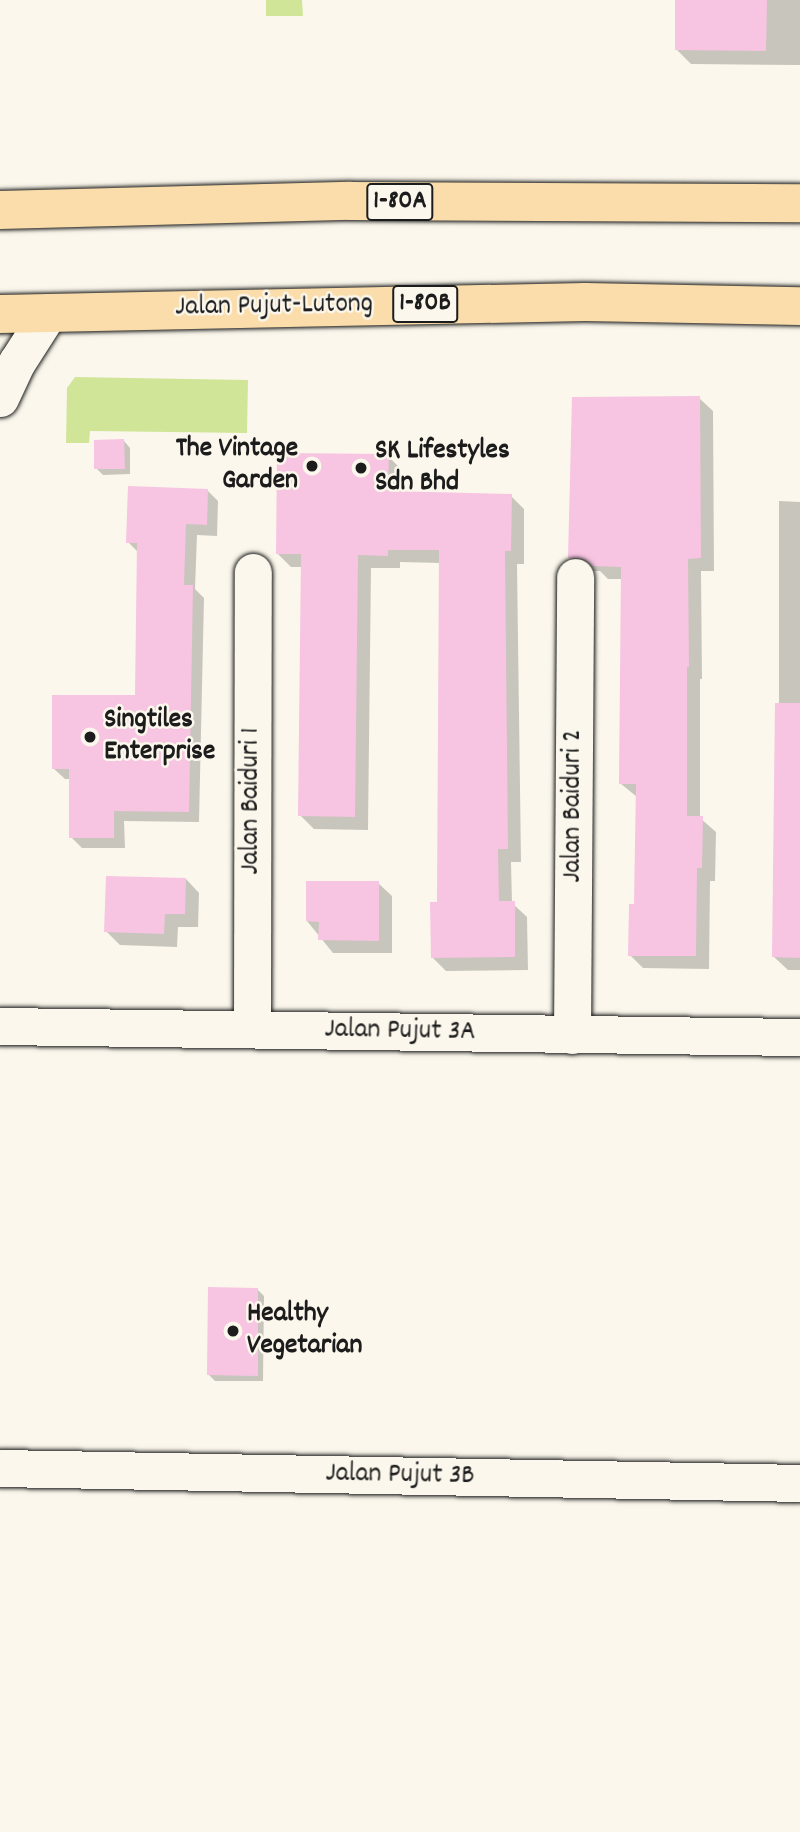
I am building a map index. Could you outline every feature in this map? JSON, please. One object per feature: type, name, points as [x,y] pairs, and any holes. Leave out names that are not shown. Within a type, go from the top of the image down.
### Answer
[{"type":"highway","name":"1-80A","points":[[0,210],[350,201],[800,204]]},
{"type":"highway","name":"Jalan Pujut-Lutong","points":[[0,314],[585,302],[800,306]]},
{"type":"street","points":[[0,398],[17,362],[49,312]]},
{"type":"street","name":"Jalan Baiduri 1","points":[[252,1029],[253,572]]},
{"type":"street","name":"Jalan Baiduri 2","points":[[572,1035],[575,577]]},
{"type":"street","name":"Jalan Pujut 3A","points":[[0,1026],[800,1037]]},
{"type":"street","name":"Jalan Pujut 3B","points":[[0,1468],[800,1483]]},
{"type":"green space","points":[[266,0],[302,0],[303,16],[266,16]]},
{"type":"green space","points":[[75,377],[248,380],[247,433],[90,431],[89,443],[66,443],[67,388]]},
{"type":"building","points":[[675,0],[767,0],[766,51],[675,50]]},
{"type":"building","points":[[700,396],[701,558],[688,559],[687,667],[687,816],[703,816],[702,868],[697,868],[696,956],[628,956],[629,904],[634,904],[636,784],[619,784],[621,567],[593,566],[585,559],[568,558],[572,397]]},
{"type":"building","points":[[124,439],[125,469],[94,469],[94,440]]},
{"type":"building","points":[[277,453],[389,454],[388,491],[512,494],[511,551],[505,551],[508,849],[498,849],[499,901],[515,901],[515,957],[431,958],[430,902],[437,902],[439,550],[388,550],[388,556],[358,555],[355,817],[298,816],[301,554],[276,554]]},
{"type":"building","points":[[128,486],[208,489],[207,525],[186,524],[184,585],[193,585],[189,812],[114,811],[114,838],[69,838],[69,769],[52,769],[52,695],[135,695],[137,543],[126,543]]},
{"type":"building","points":[[775,703],[800,703],[800,958],[772,957]]},
{"type":"building","points":[[106,876],[186,878],[185,914],[165,914],[164,934],[104,932]]},
{"type":"building","points":[[306,881],[379,881],[379,941],[318,940],[319,922],[306,921]]},
{"type":"building","name":"Healthy Vegetarian","points":[[208,1287],[258,1288],[258,1376],[207,1375]]},
{"type":"place","name":"The Vintage Garden","points":[[312,466]]},
{"type":"place","name":"SK Lifestyles Sdn Bhd","points":[[361,468]]},
{"type":"place","name":"Singtiles Enterprise","points":[[90,737]]},
{"type":"place","name":"Healthy Vegetarian","points":[[233,1331]]}]
